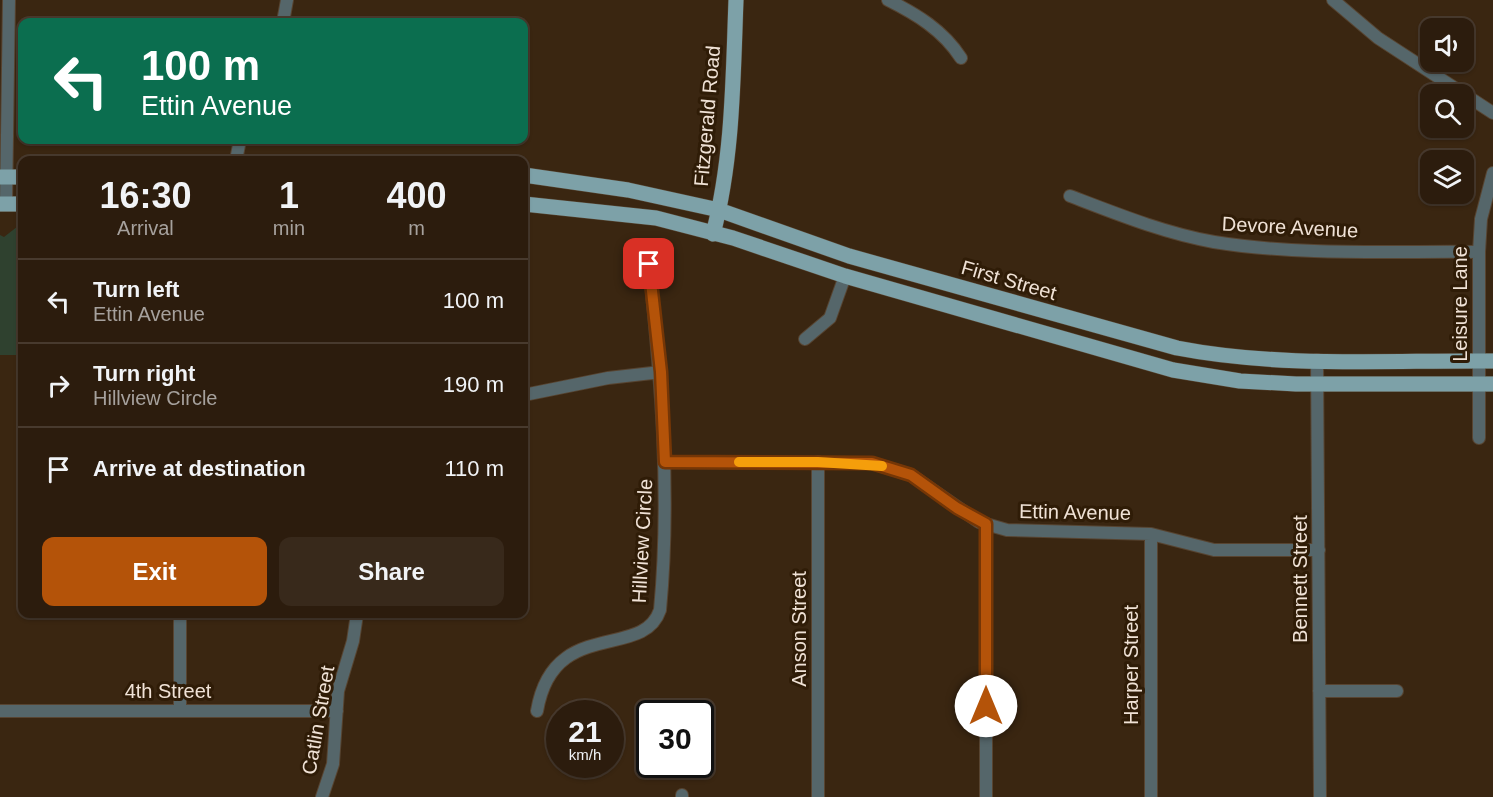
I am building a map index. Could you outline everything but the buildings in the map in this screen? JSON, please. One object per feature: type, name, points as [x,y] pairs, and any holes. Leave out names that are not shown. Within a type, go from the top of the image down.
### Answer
[{"type":"main road","name":"Fitzgerald Road","points":[[713,234],[719,210],[730,134],[736,0]]},
{"type":"main road","name":"First Street","points":[[528,176],[628,190],[719,210],[849,256],[1177,348],[1245,358],[1486,361]]},
{"type":"main road","points":[[528,204],[656,218],[845,276],[1173,370],[1240,381],[1318,384],[1486,384]]},
{"type":"street","points":[[3,204],[4,38],[9,0]]},
{"type":"street","points":[[284,18],[287,0]]},
{"type":"street","points":[[888,0],[914,13],[933,27],[953,46],[961,58]]},
{"type":"street","points":[[1333,0],[1378,38],[1493,113]]},
{"type":"street","name":"Leisure Lane","points":[[1479,438],[1486,384],[1486,361],[1479,252],[1481,219],[1493,173]]},
{"type":"street","name":"Devore Avenue","points":[[1070,196],[1170,232],[1248,247],[1289,250],[1479,252]]},
{"type":"street","name":"Hillview Circle","points":[[537,711],[546,680],[566,657],[589,645],[643,632],[657,620],[663,582],[665,462],[661,372],[649,264]]},
{"type":"street","points":[[805,339],[830,318],[845,276]]},
{"type":"street","name":"Bennett Street","points":[[1317,360],[1320,797]]},
{"type":"street","points":[[528,394],[609,378],[661,372]]},
{"type":"street","name":"Ettin Avenue","points":[[665,462],[872,463],[892,468],[930,487],[957,508],[986,524],[1029,532],[1151,534],[1214,550],[1319,550]]},
{"type":"street","name":"Anson Street","points":[[818,462],[818,797]]},
{"type":"street","points":[[986,524],[986,797]]},
{"type":"street","name":"Harper Street","points":[[1151,534],[1151,797]]},
{"type":"street","points":[[180,618],[180,711]]},
{"type":"street","name":"Catlin Street","points":[[322,797],[333,764],[338,691],[353,641],[356,618]]},
{"type":"street","points":[[1320,691],[1397,691]]},
{"type":"street","name":"4th Street","points":[[0,711],[337,711]]},
{"type":"green space","points":[[18,226],[18,355],[0,355],[0,235],[4,237]]},
{"type":"slow traffic","points":[[739,462],[872,463],[882,466]]},
{"type":"route","points":[[649,264],[661,372],[665,462],[872,463],[911,475],[957,508],[986,524],[986,706]]}]
